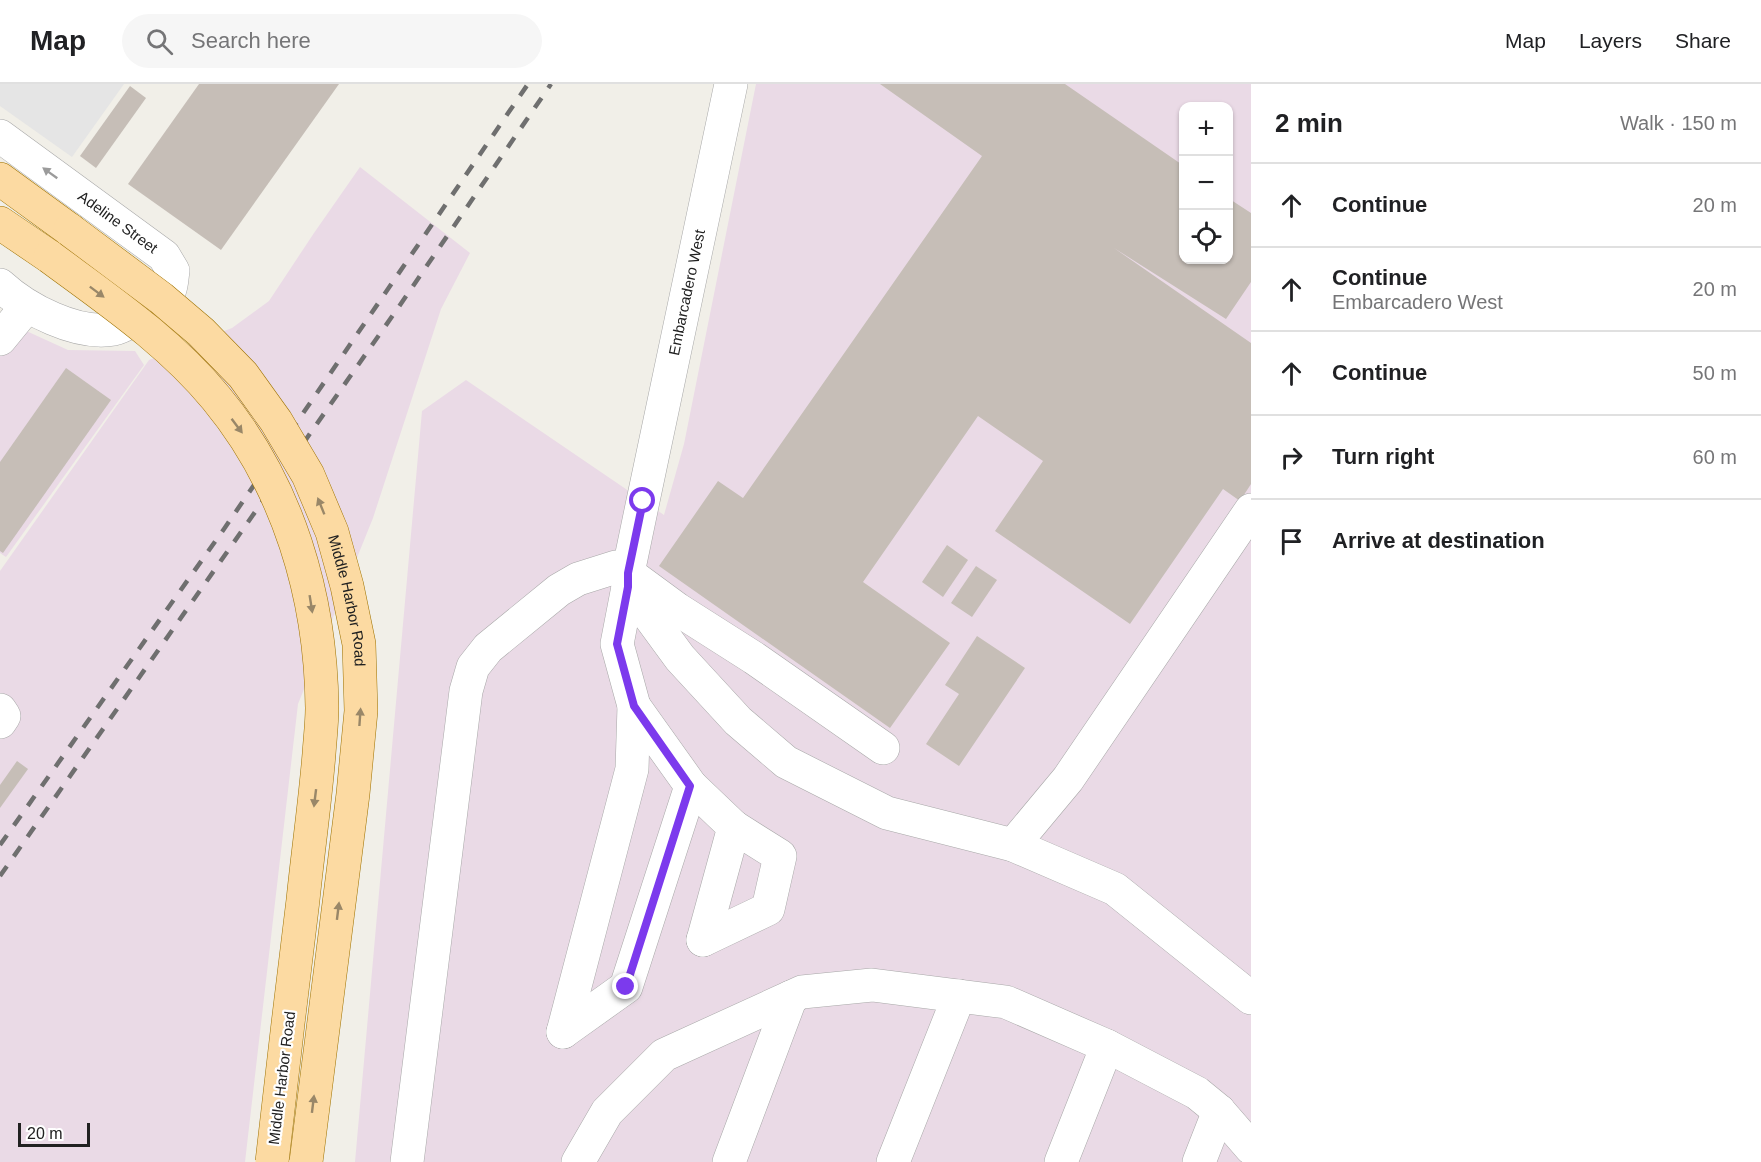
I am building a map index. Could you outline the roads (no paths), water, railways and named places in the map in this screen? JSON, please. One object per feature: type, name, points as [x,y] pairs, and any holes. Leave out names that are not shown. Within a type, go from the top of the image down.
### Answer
[{"type":"main road","name":"Middle Harbor Road","points":[[0,179],[161,298],[201,332],[243,375],[276,421],[308,475],[332,532],[347,586],[359,644],[361,711],[306,1162]]},
{"type":"main road","name":"Middle Harbor Road","points":[[0,223],[136,321],[176,355],[215,397],[247,439],[273,486],[295,539],[310,596],[318,647],[322,709],[316,784],[272,1162]]},
{"type":"street","name":"Embarcadero West","points":[[628,580],[731,84]]},
{"type":"street","name":"Adeline Street","points":[[0,136],[164,256],[173,271],[170,290],[149,312],[116,328],[98,331],[51,318],[27,306],[0,285]]},
{"type":"street","points":[[0,339],[27,306]]},
{"type":"street","points":[[1013,845],[1068,779],[1251,510]]},
{"type":"street","points":[[407,1162],[466,691],[473,667],[488,648],[559,590],[578,579],[616,567],[628,580],[680,658],[738,721],[786,762],[887,813],[1013,845],[1115,889],[1251,998]]},
{"type":"street","points":[[628,580],[617,644],[634,706],[632,769],[563,1032],[626,987],[690,786]]},
{"type":"street","points":[[628,580],[754,658],[883,748]]},
{"type":"street","points":[[634,706],[690,786],[734,828]]},
{"type":"street","points":[[0,710],[4,716],[0,722]]},
{"type":"street","points":[[578,1162],[607,1112],[664,1055],[802,992],[872,985],[1006,1002],[1107,1046],[1197,1093],[1219,1112],[1251,1148]]},
{"type":"street","points":[[893,1162],[959,996]]},
{"type":"street","points":[[729,1162],[791,997]]},
{"type":"street","points":[[1061,1162],[1107,1046]]},
{"type":"street","points":[[1199,1162],[1219,1112]]},
{"type":"railway","points":[[0,845],[224,529],[528,84]]},
{"type":"railway","points":[[0,876],[398,308],[551,84]]}]
